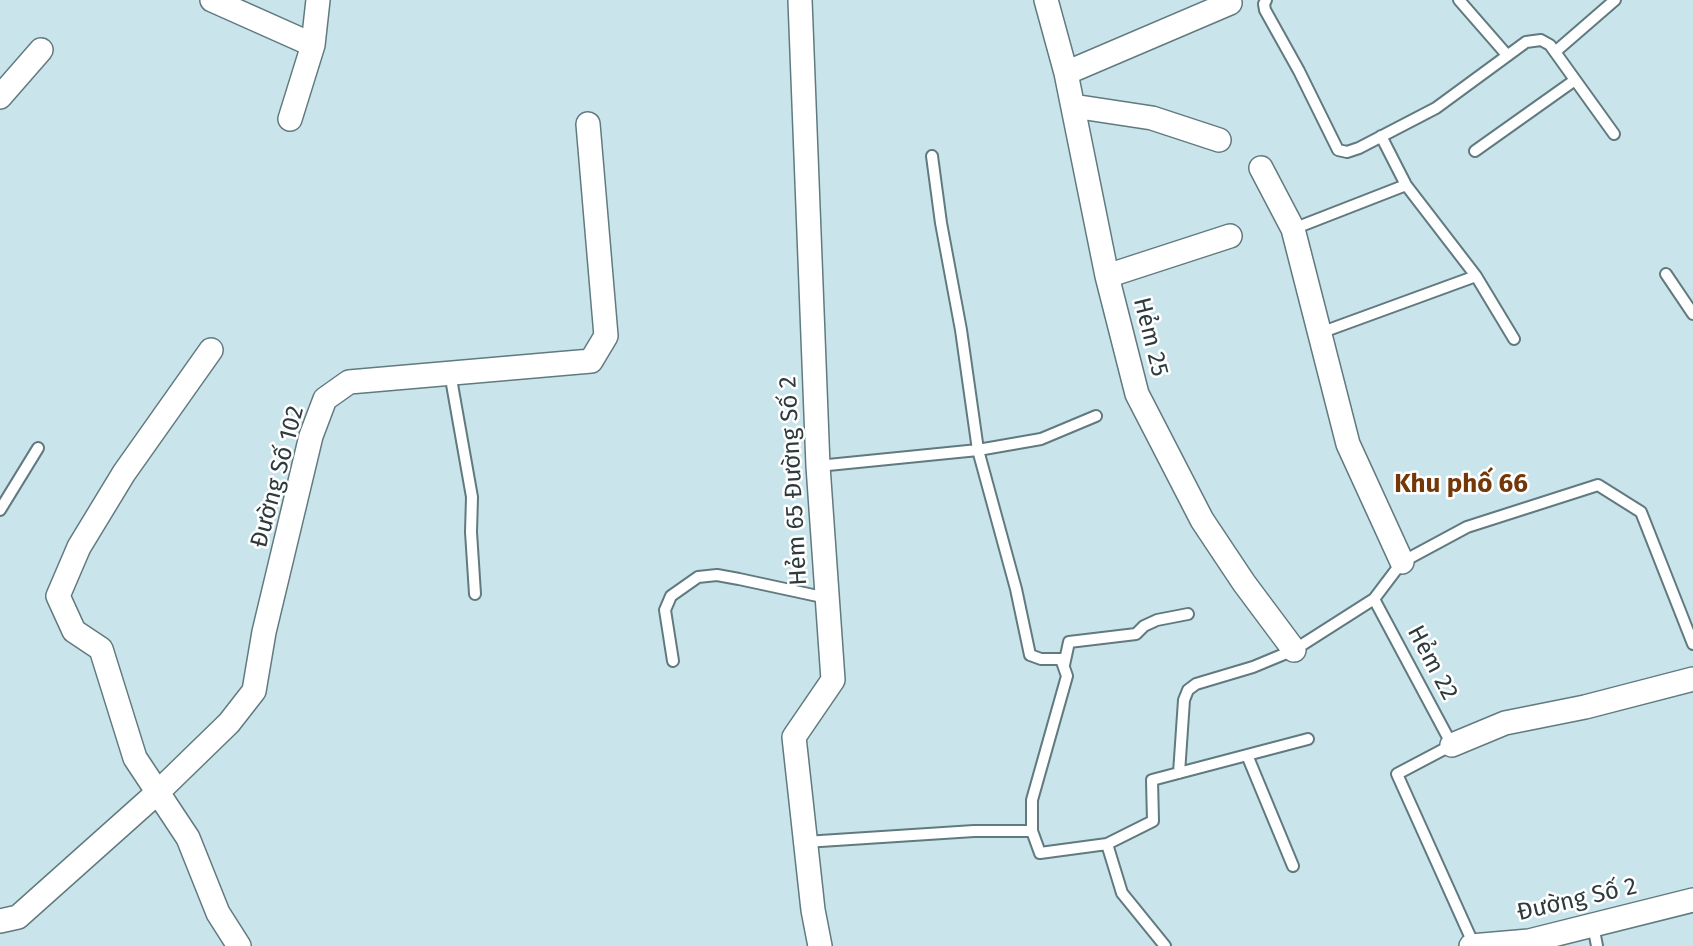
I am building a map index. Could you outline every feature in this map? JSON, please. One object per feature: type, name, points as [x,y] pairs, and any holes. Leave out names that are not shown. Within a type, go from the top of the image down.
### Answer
[{"type":"street","points":[[212,0],[313,46]]},
{"type":"street","points":[[290,118],[313,46],[318,0]]},
{"type":"street","name":"Hẻm 65 Đường Số 2","points":[[800,0],[818,466],[833,680],[794,737],[813,910],[820,946]]},
{"type":"street","name":"Hẻm 25","points":[[1046,0],[1066,73],[1107,276],[1137,394],[1202,520],[1244,583],[1294,650]]},
{"type":"street","points":[[1066,73],[1230,3]]},
{"type":"street","points":[[1,95],[41,50]]},
{"type":"street","points":[[1073,106],[1152,118],[1219,140]]},
{"type":"street","name":"Đường Số 102","points":[[0,921],[18,917],[158,792],[229,723],[254,691],[264,632],[311,436],[326,399],[349,382],[591,360],[606,336],[588,124]]},
{"type":"street","points":[[1261,169],[1293,229],[1348,444],[1402,562]]},
{"type":"street","points":[[1107,276],[1230,236]]},
{"type":"street","points":[[211,350],[124,473],[79,547],[58,596],[74,631],[102,649],[135,758],[188,838],[218,913],[239,946]]},
{"type":"street","points":[[1452,746],[1505,723],[1585,707],[1693,679]]},
{"type":"street","name":"Đường Số 2","points":[[1473,946],[1529,944],[1595,935],[1693,900]]},
{"type":"lane","points":[[1266,0],[1265,10],[1338,150],[1347,152],[1437,107],[1526,42],[1541,40],[1550,45],[1614,134]]},
{"type":"lane","points":[[1459,0],[1507,55]]},
{"type":"lane","points":[[1555,52],[1615,0]]},
{"type":"lane","points":[[1475,151],[1575,80]]},
{"type":"lane","points":[[1381,136],[1406,186],[1476,276],[1514,339]]},
{"type":"lane","points":[[932,156],[978,450],[1031,655],[1041,659],[1061,659],[1067,676],[1032,800],[1032,831],[1040,853],[1107,844],[1153,821],[1152,780],[1308,738]]},
{"type":"lane","points":[[1293,229],[1406,186]]},
{"type":"lane","points":[[1666,274],[1693,314]]},
{"type":"lane","points":[[1320,333],[1476,276]]},
{"type":"lane","points":[[450,373],[472,497],[475,594]]},
{"type":"lane","points":[[818,466],[978,450],[1041,439],[1096,416]]},
{"type":"lane","points":[[0,510],[38,448]]},
{"type":"lane","points":[[1179,773],[1184,700],[1188,690],[1211,678],[1253,667],[1294,650],[1374,599],[1402,562],[1467,527],[1598,485],[1642,512],[1693,644]]},
{"type":"lane","points":[[673,661],[665,610],[671,596],[698,577],[717,575],[827,598]]},
{"type":"lane","name":"Hẻm 22","points":[[1374,599],[1452,746]]},
{"type":"lane","points":[[1064,665],[1069,642],[1136,634],[1144,626],[1157,620],[1188,614]]},
{"type":"lane","points":[[1452,746],[1397,774],[1473,946]]},
{"type":"lane","points":[[1247,755],[1293,866]]},
{"type":"lane","points":[[805,842],[974,831],[1032,831]]},
{"type":"lane","points":[[1107,844],[1122,893],[1165,946]]},
{"type":"district","name":"Khu phố 66","points":[[1461,485]]}]
